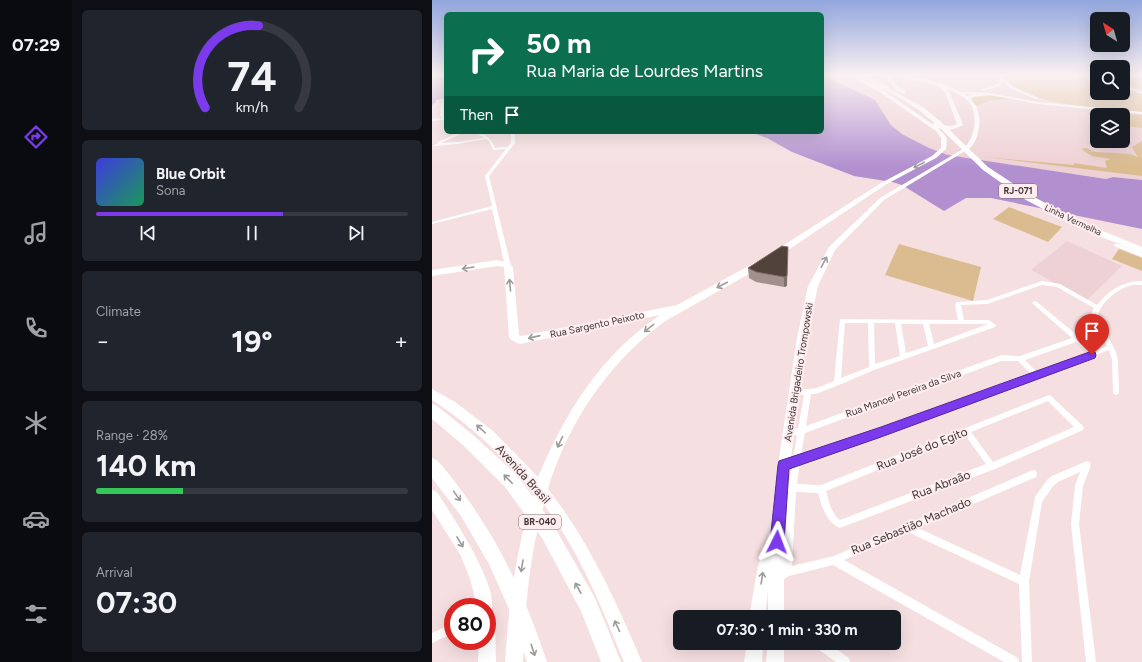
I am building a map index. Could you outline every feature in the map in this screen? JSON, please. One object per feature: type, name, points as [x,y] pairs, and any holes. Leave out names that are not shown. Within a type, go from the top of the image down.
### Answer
[{"type":"highway","points":[[916,106],[938,126],[951,128],[960,124],[953,107]]},
{"type":"highway","points":[[514,662],[519,582],[530,525],[553,457],[569,424],[598,380],[631,343],[652,325],[681,306],[749,270],[789,246],[883,184],[939,154],[944,148],[945,140],[938,130],[916,106]]},
{"type":"highway","name":"Linha Vermelha","points":[[917,106],[936,121],[978,163],[1013,188],[1081,224],[1142,250]]},
{"type":"highway","name":"Linha Vermelha","points":[[919,106],[942,118],[980,157],[1020,186],[1069,213],[1142,244]]},
{"type":"highway","name":"Avenida Brigadeiro Trompowski","points":[[779,610],[782,576],[777,530],[794,391],[802,338],[813,286],[826,258],[832,249],[882,199],[958,155],[972,144],[976,136],[975,109],[973,106]]},
{"type":"highway","points":[[789,246],[805,241],[851,211],[858,210],[862,214],[852,229]]},
{"type":"highway","points":[[432,274],[504,262]]},
{"type":"highway","name":"Rua Sargento Peixoto","points":[[504,262],[514,337],[517,339],[524,339],[681,306]]},
{"type":"highway","name":"Avenida Brasil","points":[[432,394],[448,403],[474,423],[519,466],[566,524],[585,557],[633,662]]},
{"type":"highway","name":"Avenida Brasil","points":[[432,410],[468,440],[511,481],[543,526],[588,605],[611,662]]},
{"type":"highway","points":[[432,466],[451,488],[484,536],[524,623],[537,662]]},
{"type":"highway","points":[[432,497],[466,551],[479,582],[483,598]]},
{"type":"highway","points":[[758,610],[763,575],[777,530]]},
{"type":"highway","points":[[487,650],[487,662]]},
{"type":"highway","points":[[753,662],[754,650]]},
{"type":"highway","points":[[775,662],[776,650]]},
{"type":"street","points":[[1075,106],[1142,113]]},
{"type":"street","points":[[432,120],[444,120]]},
{"type":"street","points":[[434,145],[459,134]]},
{"type":"street","points":[[481,134],[492,142],[494,150],[509,148]]},
{"type":"street","points":[[504,262],[487,176],[514,140],[513,134]]},
{"type":"street","points":[[434,145],[488,138]]},
{"type":"street","points":[[432,223],[494,207]]},
{"type":"street","points":[[1116,244],[1142,255]]},
{"type":"street","points":[[1116,392],[1115,360],[1111,347],[1095,317],[1098,308],[1113,291],[1131,283],[1142,282]]},
{"type":"street","points":[[961,321],[958,305],[959,303],[987,302],[1039,284],[1058,286],[1098,308]]},
{"type":"street","points":[[1035,303],[1093,353]]},
{"type":"street","points":[[794,391],[808,392],[837,383],[931,346],[993,325],[989,322],[961,321],[842,321],[837,383]]},
{"type":"street","points":[[871,321],[872,368]]},
{"type":"street","points":[[898,321],[902,357]]},
{"type":"street","points":[[925,321],[931,346]]},
{"type":"street","points":[[1037,376],[1020,359],[1094,333]]},
{"type":"street","points":[[784,465],[1037,376],[1111,347]]},
{"type":"street","name":"Rua Manoel Pereira da Silva","points":[[788,434],[802,431],[1001,358],[1020,359]]},
{"type":"street","points":[[782,576],[792,488],[808,392]]},
{"type":"street","name":"Rua Abraão","points":[[821,489],[832,518],[835,523],[840,524],[992,466],[1080,428],[1049,398]]},
{"type":"street","name":"Rua José do Egito","points":[[792,488],[821,489],[1049,398]]},
{"type":"street","points":[[966,431],[992,466]]},
{"type":"street","points":[[1027,662],[1024,580],[1038,500],[1050,483],[1055,479],[1087,466],[1079,486],[1075,524],[1091,662]]},
{"type":"street","name":"Rua Sebastião Machado","points":[[782,576],[834,560],[1033,474]]},
{"type":"street","points":[[908,528],[1024,580]]},
{"type":"street","points":[[834,560],[1014,662]]},
{"type":"street","points":[[432,638],[444,632]]},
{"type":"street","points":[[829,650],[845,662]]},
{"type":"shaded area","points":[[824,106],[879,106],[891,125],[902,134],[929,148],[948,155],[1106,179],[1113,177],[1142,180],[1142,229],[991,198],[966,198],[944,211],[902,185],[854,176],[792,152],[767,138],[756,134],[824,134]]},
{"type":"shaded area","points":[[879,106],[1142,106],[1142,180],[1113,177],[1106,179],[948,155],[929,148],[902,134],[891,125]]},
{"type":"shaded area","points":[[1081,106],[1142,106],[1142,112],[1130,111],[1130,108],[1100,108]]},
{"type":"shaded area","points":[[1130,114],[1142,115],[1142,128],[1130,127]]},
{"type":"shaded area","points":[[1142,141],[1142,176],[985,157],[1074,165],[1074,163],[1107,168],[1105,161],[1110,159],[1092,156],[1081,149],[1086,148],[1095,152],[1130,154],[1138,157],[1132,147]]},
{"type":"shaded area","points":[[1009,207],[1062,227],[1048,242],[993,219]]},
{"type":"shaded area","points":[[1067,241],[1122,266],[1087,300],[1031,270]]},
{"type":"shaded area","points":[[899,244],[981,267],[973,301],[885,275]]},
{"type":"shaded area","points":[[1119,249],[1142,258],[1142,271],[1112,259]]},
{"type":"building","points":[[782,246],[788,247],[787,276],[784,277],[756,272],[748,268]]},
{"type":"route","points":[[777,542],[784,465],[881,432],[1092,355]]}]
